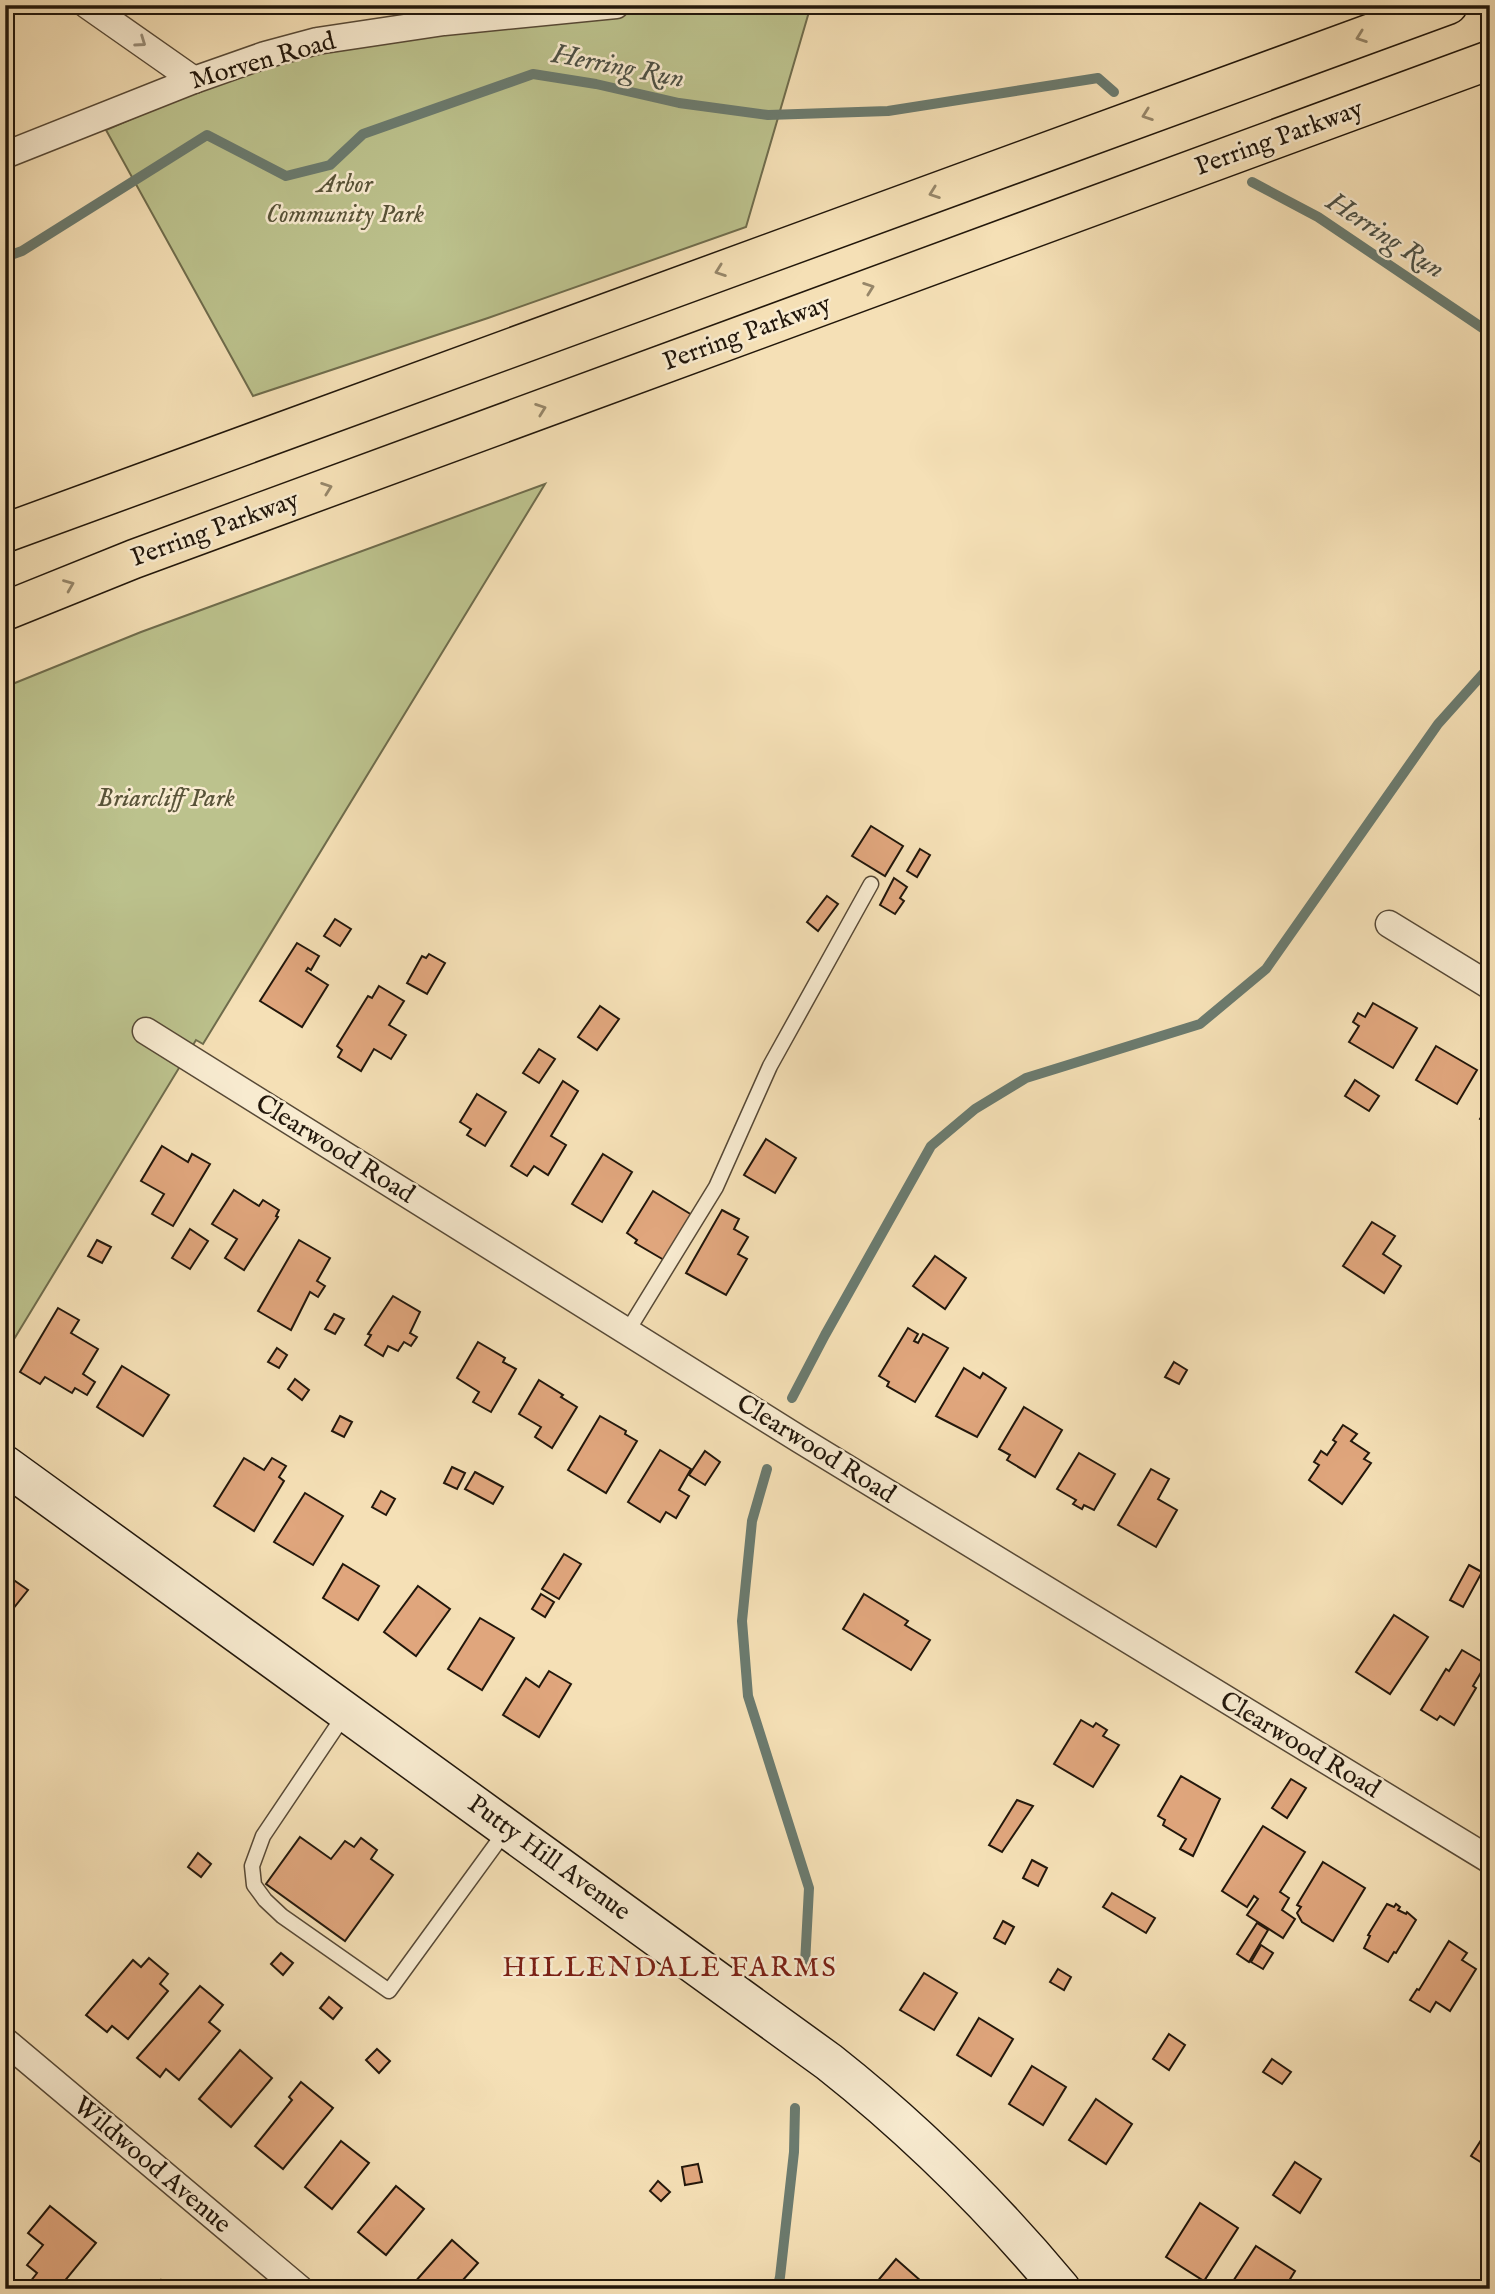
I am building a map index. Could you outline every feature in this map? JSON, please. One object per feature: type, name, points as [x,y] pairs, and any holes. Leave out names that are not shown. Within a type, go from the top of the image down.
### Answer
[{"type":"main road","points":[[5,533],[1448,5]]},
{"type":"main road","name":"Perring Parkway","points":[[5,611],[134,559],[1490,60]]},
{"type":"street","points":[[87,5],[120,14],[194,80]]},
{"type":"street","name":"Morven Road","points":[[5,155],[194,80],[265,55],[329,39],[444,22],[616,5]]},
{"type":"street","points":[[1389,924],[1490,986]]},
{"type":"street","name":"Clearwood Road","points":[[146,1031],[627,1332],[1490,1860]]},
{"type":"street","name":"Putty Hill Avenue","points":[[5,1465],[776,2022],[874,2097],[951,2167],[1021,2241],[1061,2289]]},
{"type":"street","name":"Wildwood Avenue","points":[[5,2040],[300,2289]]},
{"type":"lane","points":[[627,1332],[716,1187],[770,1066],[871,884]]},
{"type":"lane","points":[[346,1712],[270,1825],[251,1866],[254,1885],[282,1916],[389,1991],[508,1828]]},
{"type":"green space","name":"Arbor Community Park","points":[[620,5],[811,5],[746,227],[488,318],[253,396],[106,130],[299,46]]},
{"type":"green space","name":"Briarcliff Park","points":[[545,484],[203,1044],[196,1040],[5,1354],[5,687],[141,632]]},
{"type":"building","points":[[871,826],[903,846],[885,876],[852,856]]},
{"type":"building","points":[[920,849],[930,855],[917,877],[907,871]]},
{"type":"building","points":[[894,878],[907,887],[900,898],[904,901],[895,914],[880,905]]},
{"type":"building","points":[[827,896],[838,904],[818,931],[807,922]]},
{"type":"building","points":[[335,919],[351,929],[340,946],[324,936]]},
{"type":"building","points":[[297,943],[319,956],[311,970],[308,968],[306,971],[328,985],[302,1027],[260,1001]]},
{"type":"building","points":[[429,954],[445,963],[427,994],[407,983],[422,956],[426,958]]},
{"type":"building","points":[[379,986],[404,1001],[389,1025],[406,1035],[391,1059],[374,1049],[361,1071],[338,1057],[342,1050],[337,1046],[368,996],[372,998]]},
{"type":"building","points":[[1373,1003],[1417,1028],[1393,1068],[1349,1042],[1359,1026],[1353,1022],[1358,1013],[1365,1017]]},
{"type":"building","points":[[600,1006],[619,1019],[597,1050],[578,1037]]},
{"type":"building","points":[[1436,1046],[1477,1070],[1457,1104],[1416,1080]]},
{"type":"building","points":[[539,1049],[555,1059],[539,1083],[523,1073]]},
{"type":"building","points":[[1355,1080],[1379,1096],[1369,1111],[1345,1096]]},
{"type":"building","points":[[563,1081],[578,1091],[551,1136],[566,1145],[548,1175],[534,1166],[527,1176],[511,1166]]},
{"type":"building","points":[[477,1094],[506,1112],[485,1146],[467,1135],[471,1129],[460,1122]]},
{"type":"building","points":[[1490,1103],[1490,1125],[1480,1119]]},
{"type":"building","points":[[766,1139],[796,1158],[775,1193],[744,1175]]},
{"type":"building","points":[[162,1146],[188,1162],[192,1154],[210,1164],[173,1226],[152,1214],[164,1194],[141,1181]]},
{"type":"building","points":[[603,1154],[632,1172],[602,1222],[572,1204]]},
{"type":"building","points":[[234,1190],[259,1206],[263,1200],[279,1210],[276,1216],[278,1217],[244,1270],[225,1258],[237,1239],[212,1224]]},
{"type":"building","points":[[653,1191],[692,1215],[664,1260],[635,1243],[637,1240],[627,1233]]},
{"type":"building","points":[[722,1210],[739,1219],[734,1229],[748,1237],[738,1254],[747,1259],[726,1295],[686,1273]]},
{"type":"building","points":[[1372,1222],[1395,1236],[1383,1254],[1401,1266],[1384,1293],[1343,1266]]},
{"type":"building","points":[[190,1229],[208,1241],[190,1269],[172,1258]]},
{"type":"building","points":[[97,1240],[111,1247],[102,1263],[88,1256]]},
{"type":"building","points":[[299,1240],[330,1258],[317,1281],[325,1286],[318,1297],[310,1292],[291,1330],[258,1311]]},
{"type":"building","points":[[935,1256],[966,1278],[945,1309],[913,1286]]},
{"type":"building","points":[[393,1296],[420,1312],[410,1333],[417,1337],[411,1346],[404,1342],[398,1351],[388,1346],[383,1356],[365,1345],[371,1335],[368,1334]]},
{"type":"building","points":[[58,1308],[79,1320],[71,1333],[98,1349],[83,1374],[95,1382],[87,1395],[75,1388],[72,1393],[45,1377],[40,1384],[20,1372]]},
{"type":"building","points":[[334,1314],[344,1319],[335,1334],[325,1329]]},
{"type":"building","points":[[908,1328],[918,1334],[914,1341],[918,1343],[923,1334],[948,1348],[915,1402],[887,1386],[889,1382],[879,1376]]},
{"type":"building","points":[[478,1342],[505,1358],[503,1362],[516,1369],[491,1412],[473,1402],[479,1392],[457,1378]]},
{"type":"building","points":[[277,1348],[287,1355],[279,1368],[268,1362]]},
{"type":"building","points":[[1174,1362],[1187,1370],[1179,1384],[1165,1377]]},
{"type":"building","points":[[122,1366],[169,1395],[143,1436],[97,1407]]},
{"type":"building","points":[[964,1368],[980,1378],[983,1373],[1006,1388],[977,1437],[936,1416]]},
{"type":"building","points":[[295,1379],[309,1390],[302,1400],[288,1389]]},
{"type":"building","points":[[539,1380],[577,1407],[552,1448],[535,1437],[541,1427],[519,1414]]},
{"type":"building","points":[[1024,1407],[1062,1430],[1035,1477],[1007,1460],[1010,1455],[999,1449]]},
{"type":"building","points":[[340,1416],[352,1422],[344,1437],[332,1431]]},
{"type":"building","points":[[600,1416],[626,1431],[625,1434],[637,1441],[606,1493],[568,1470]]},
{"type":"building","points":[[1343,1425],[1357,1434],[1351,1441],[1369,1453],[1364,1459],[1371,1463],[1342,1504],[1309,1480],[1319,1465],[1314,1462],[1321,1451],[1327,1455]]},
{"type":"building","points":[[660,1450],[691,1469],[679,1490],[689,1496],[676,1518],[666,1512],[660,1522],[628,1502]]},
{"type":"building","points":[[705,1451],[720,1462],[705,1485],[689,1475]]},
{"type":"building","points":[[1079,1453],[1115,1474],[1094,1510],[1084,1505],[1082,1509],[1073,1504],[1076,1500],[1057,1489]]},
{"type":"building","points":[[244,1458],[264,1470],[272,1458],[286,1466],[279,1477],[284,1481],[254,1531],[214,1506]]},
{"type":"building","points":[[452,1467],[465,1473],[457,1489],[444,1483]]},
{"type":"building","points":[[1151,1469],[1169,1479],[1158,1499],[1177,1510],[1156,1547],[1118,1525]]},
{"type":"building","points":[[475,1472],[503,1487],[493,1504],[465,1489]]},
{"type":"building","points":[[381,1491],[395,1499],[386,1515],[372,1507]]},
{"type":"building","points":[[305,1493],[343,1516],[313,1565],[274,1542]]},
{"type":"building","points":[[564,1554],[581,1564],[559,1599],[542,1589]]},
{"type":"building","points":[[343,1564],[379,1586],[358,1620],[323,1598]]},
{"type":"building","points":[[1469,1565],[1482,1572],[1463,1607],[1450,1600]]},
{"type":"building","points":[[5,1574],[28,1590],[5,1619]]},
{"type":"building","points":[[418,1586],[450,1609],[416,1656],[384,1632]]},
{"type":"building","points":[[541,1594],[554,1602],[545,1617],[532,1609]]},
{"type":"building","points":[[864,1594],[908,1621],[905,1625],[930,1640],[911,1670],[843,1629]]},
{"type":"building","points":[[1394,1615],[1428,1637],[1390,1694],[1356,1672]]},
{"type":"building","points":[[480,1618],[514,1638],[482,1690],[448,1669]]},
{"type":"building","points":[[1462,1650],[1486,1664],[1473,1686],[1476,1688],[1454,1725],[1440,1716],[1437,1720],[1421,1710],[1446,1669],[1449,1671]]},
{"type":"building","points":[[549,1671],[571,1684],[539,1737],[503,1715],[526,1678],[539,1687]]},
{"type":"building","points":[[1081,1720],[1093,1727],[1096,1723],[1107,1730],[1103,1736],[1119,1745],[1093,1787],[1054,1764]]},
{"type":"building","points":[[1490,1733],[1490,1750],[1482,1746]]},
{"type":"building","points":[[1181,1776],[1220,1799],[1193,1856],[1180,1849],[1186,1839],[1163,1825],[1165,1820],[1158,1816]]},
{"type":"building","points":[[1291,1779],[1306,1788],[1287,1818],[1272,1808]]},
{"type":"building","points":[[1017,1800],[1033,1806],[1002,1852],[989,1845]]},
{"type":"building","points":[[1263,1826],[1305,1852],[1280,1892],[1289,1898],[1282,1910],[1295,1919],[1283,1938],[1247,1915],[1258,1899],[1254,1896],[1247,1907],[1222,1891]]},
{"type":"building","points":[[300,1837],[331,1859],[345,1841],[354,1847],[361,1838],[377,1850],[371,1859],[393,1875],[345,1941],[266,1884]]},
{"type":"building","points":[[198,1853],[211,1864],[201,1877],[188,1867]]},
{"type":"building","points":[[1032,1860],[1047,1868],[1038,1886],[1023,1878]]},
{"type":"building","points":[[1323,1862],[1365,1888],[1333,1941],[1302,1922],[1297,1913],[1301,1907],[1297,1905]]},
{"type":"building","points":[[1112,1893],[1155,1918],[1146,1933],[1103,1907]]},
{"type":"building","points":[[1387,1904],[1394,1907],[1396,1904],[1400,1907],[1398,1910],[1406,1914],[1407,1912],[1416,1920],[1388,1962],[1364,1948],[1370,1936],[1368,1935]]},
{"type":"building","points":[[1003,1921],[1014,1927],[1005,1944],[994,1938]]},
{"type":"building","points":[[1257,1923],[1268,1930],[1249,1962],[1237,1954]]},
{"type":"building","points":[[1449,1941],[1467,1953],[1462,1960],[1476,1969],[1450,2011],[1436,2002],[1430,2012],[1410,2000]]},
{"type":"building","points":[[1261,1945],[1273,1953],[1263,1969],[1251,1962]]},
{"type":"building","points":[[281,1953],[293,1963],[283,1975],[271,1964]]},
{"type":"building","points":[[149,1958],[168,1974],[160,1984],[168,1991],[128,2039],[112,2026],[107,2032],[86,2015],[133,1960],[141,1967]]},
{"type":"building","points":[[1058,1969],[1071,1977],[1064,1990],[1050,1982]]},
{"type":"building","points":[[924,1973],[957,1993],[934,2030],[900,2010]]},
{"type":"building","points":[[200,1986],[223,2005],[209,2022],[220,2031],[179,2080],[166,2069],[160,2077],[137,2058]]},
{"type":"building","points":[[329,1997],[342,2008],[333,2019],[320,2008]]},
{"type":"building","points":[[979,2018],[1013,2039],[991,2076],[957,2055]]},
{"type":"building","points":[[1169,2034],[1185,2045],[1169,2070],[1153,2059]]},
{"type":"building","points":[[377,2049],[390,2061],[379,2073],[366,2060]]},
{"type":"building","points":[[240,2050],[272,2078],[231,2127],[199,2099]]},
{"type":"building","points":[[1272,2059],[1291,2072],[1282,2084],[1263,2072]]},
{"type":"building","points":[[1032,2066],[1066,2087],[1043,2125],[1009,2104]]},
{"type":"building","points":[[301,2082],[333,2108],[283,2169],[255,2146],[292,2100],[289,2097]]},
{"type":"building","points":[[1096,2099],[1132,2124],[1106,2164],[1069,2140]]},
{"type":"building","points":[[1490,2126],[1490,2168],[1471,2156]]},
{"type":"building","points":[[341,2141],[369,2163],[332,2209],[305,2187]]},
{"type":"building","points":[[1295,2162],[1321,2179],[1300,2213],[1273,2195]]},
{"type":"building","points":[[698,2164],[702,2182],[685,2185],[682,2167]]},
{"type":"building","points":[[658,2181],[670,2192],[661,2201],[650,2191]]},
{"type":"building","points":[[396,2186],[424,2209],[386,2255],[358,2232]]},
{"type":"building","points":[[1200,2203],[1238,2228],[1204,2281],[1166,2257]]},
{"type":"building","points":[[50,2206],[96,2243],[58,2289],[39,2289],[30,2282],[37,2273],[27,2265],[43,2245],[28,2233]]},
{"type":"building","points":[[452,2240],[478,2263],[455,2289],[420,2289],[414,2283]]},
{"type":"building","points":[[1256,2246],[1295,2271],[1284,2289],[1228,2289]]},
{"type":"building","points":[[896,2259],[930,2289],[871,2289]]},
{"type":"building","points":[[161,2280],[171,2289],[153,2289]]},
{"type":"building","points":[[505,2282],[514,2289],[499,2289]]},
{"type":"waterway","name":"Herring Run","points":[[5,257],[22,251],[207,135],[286,176],[330,165],[363,134],[533,74],[596,84],[679,103],[768,115],[888,111],[1098,78],[1114,92]]},
{"type":"waterway","name":"Herring Run","points":[[1252,182],[1318,217],[1490,333]]},
{"type":"waterway","points":[[792,1398],[931,1146],[975,1109],[1026,1078],[1200,1024],[1266,969],[1438,724],[1490,666]]},
{"type":"waterway","points":[[767,1469],[752,1521],[742,1621],[748,1696],[809,1888],[805,1964]]},
{"type":"waterway","points":[[777,2289],[794,2152],[795,2108]]},
{"type":"district","name":"HILLENDALE FARMS","points":[[670,1968]]}]
